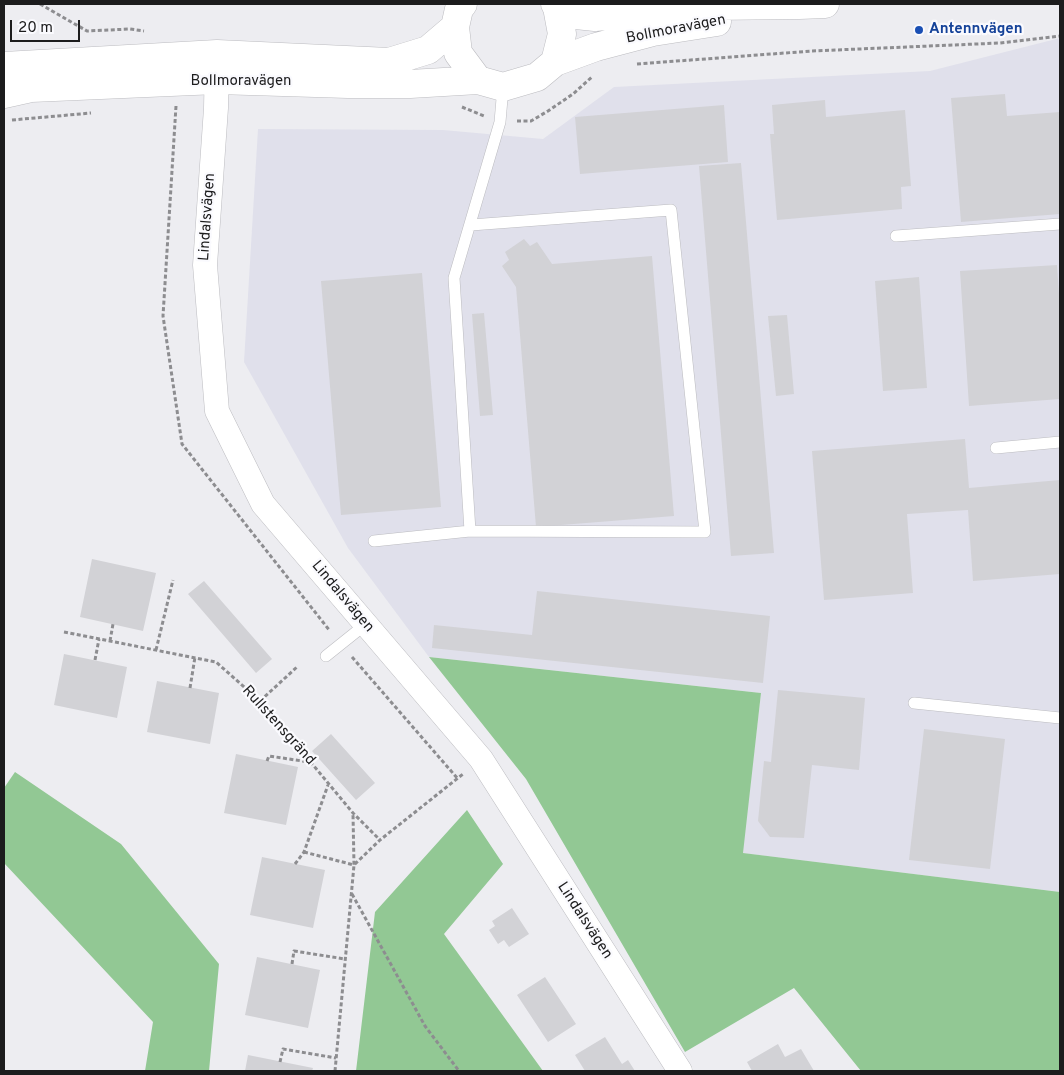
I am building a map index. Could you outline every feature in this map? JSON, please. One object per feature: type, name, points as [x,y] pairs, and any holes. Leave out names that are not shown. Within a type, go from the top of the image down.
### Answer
[{"type":"street","name":"Bollmoravägen","points":[[556,5],[576,15],[595,17],[708,6],[812,5]]},
{"type":"street","points":[[555,62],[562,34],[556,5]]},
{"type":"street","name":"Bollmoravägen","points":[[4,94],[31,88],[217,67],[348,84],[491,83],[537,77],[555,62],[596,47],[653,32],[710,24],[812,5]]},
{"type":"street","name":"Bollmoravägen","points":[[4,66],[217,67],[389,62],[428,50],[459,16]]},
{"type":"street","points":[[459,16],[458,53],[491,83]]},
{"type":"street","name":"Lindalsvägen","points":[[217,67],[205,265],[217,411],[263,504],[481,759],[680,1071]]},
{"type":"lane","points":[[470,531],[454,278],[471,226],[500,122],[491,83]]},
{"type":"lane","points":[[374,541],[470,531],[705,532],[671,210],[471,226]]},
{"type":"lane","points":[[896,236],[1060,224]]},
{"type":"lane","points":[[996,448],[1060,442]]},
{"type":"lane","points":[[326,656],[366,624]]},
{"type":"lane","points":[[914,703],[1060,718]]},
{"type":"path","points":[[40,4],[87,31],[130,29],[150,32]]},
{"type":"path","points":[[630,65],[812,50],[1000,44],[1060,36]]},
{"type":"path","points":[[156,650],[173,580]]},
{"type":"path","points":[[110,641],[113,624]]},
{"type":"path","name":"Rullstensgränd","points":[[64,632],[216,662],[260,702],[353,813],[380,840]]},
{"type":"path","points":[[94,660],[99,639]]},
{"type":"path","points":[[190,688],[195,657]]},
{"type":"path","points":[[260,702],[298,667]]},
{"type":"path","points":[[267,761],[269,756],[310,762]]},
{"type":"path","points":[[354,865],[380,840],[481,759]]},
{"type":"path","points":[[295,864],[304,852],[328,784]]},
{"type":"path","points":[[335,1071],[352,894],[354,865],[353,813]]},
{"type":"path","points":[[304,852],[354,865]]},
{"type":"path","points":[[352,894],[425,1026],[459,1071]]},
{"type":"path","points":[[292,964],[294,951],[345,959]]},
{"type":"path","points":[[280,1062],[283,1049],[336,1058]]},
{"type":"shaded area","points":[[1060,38],[1060,892],[742,853],[761,693],[429,657],[348,548],[244,362],[258,129],[443,130],[543,139],[614,87],[930,71]]},
{"type":"green space","points":[[429,657],[761,693],[743,853],[1060,892],[1060,1071],[861,1071],[794,988],[685,1052],[526,779]]},
{"type":"green space","points":[[15,772],[121,844],[219,964],[209,1071],[145,1071],[153,1022],[4,863],[4,788]]},
{"type":"green space","points":[[467,810],[503,864],[444,934],[543,1071],[356,1071],[375,912]]},
{"type":"building","points":[[1005,94],[1007,116],[1060,112],[1060,214],[961,222],[951,98]]},
{"type":"building","points":[[825,100],[826,117],[905,110],[911,186],[901,187],[902,209],[777,220],[770,134],[774,134],[772,105]]},
{"type":"building","points":[[724,105],[728,162],[580,174],[575,117]]},
{"type":"building","points":[[741,163],[774,553],[731,556],[699,166]]},
{"type":"building","points":[[524,239],[530,246],[537,242],[552,264],[652,256],[674,516],[536,527],[516,287],[502,266],[509,260],[505,252]]},
{"type":"building","points":[[1057,265],[1060,294],[1060,399],[969,406],[960,271]]},
{"type":"building","points":[[422,273],[441,507],[341,515],[321,281]]},
{"type":"building","points":[[919,277],[927,388],[883,391],[875,281]]},
{"type":"building","points":[[484,313],[493,415],[480,416],[472,314]]},
{"type":"building","points":[[787,315],[794,394],[776,396],[768,316]]},
{"type":"building","points":[[965,439],[969,488],[1060,480],[1060,574],[973,581],[968,510],[907,514],[913,593],[824,600],[812,451]]},
{"type":"building","points":[[92,559],[156,573],[143,631],[80,617]]},
{"type":"building","points":[[204,581],[272,659],[256,673],[188,594]]},
{"type":"building","points":[[537,591],[770,616],[763,683],[432,648],[434,625],[532,635]]},
{"type":"building","points":[[64,654],[127,667],[117,718],[54,705]]},
{"type":"building","points":[[157,681],[219,693],[210,744],[147,732]]},
{"type":"building","points":[[778,690],[865,698],[859,770],[812,765],[804,838],[770,837],[758,821],[764,761],[771,762]]},
{"type":"building","points":[[924,729],[1005,739],[990,869],[909,860]]},
{"type":"building","points":[[331,734],[375,783],[356,800],[312,751]]},
{"type":"building","points":[[236,754],[298,767],[286,825],[224,813]]},
{"type":"building","points":[[262,857],[325,870],[313,928],[250,915]]},
{"type":"building","points":[[512,908],[529,934],[509,947],[504,940],[498,944],[489,930],[495,926],[492,921]]},
{"type":"building","points":[[257,957],[320,970],[308,1028],[245,1015]]},
{"type":"building","points":[[545,977],[576,1024],[548,1042],[517,995]]},
{"type":"building","points":[[605,1037],[622,1064],[628,1060],[635,1071],[585,1071],[575,1055]]},
{"type":"building","points":[[778,1044],[785,1057],[801,1049],[814,1071],[752,1071],[747,1062]]},
{"type":"building","points":[[248,1055],[313,1068],[312,1071],[245,1071]]},
{"type":"place","name":"Antennvägen","points":[[919,30]]}]
